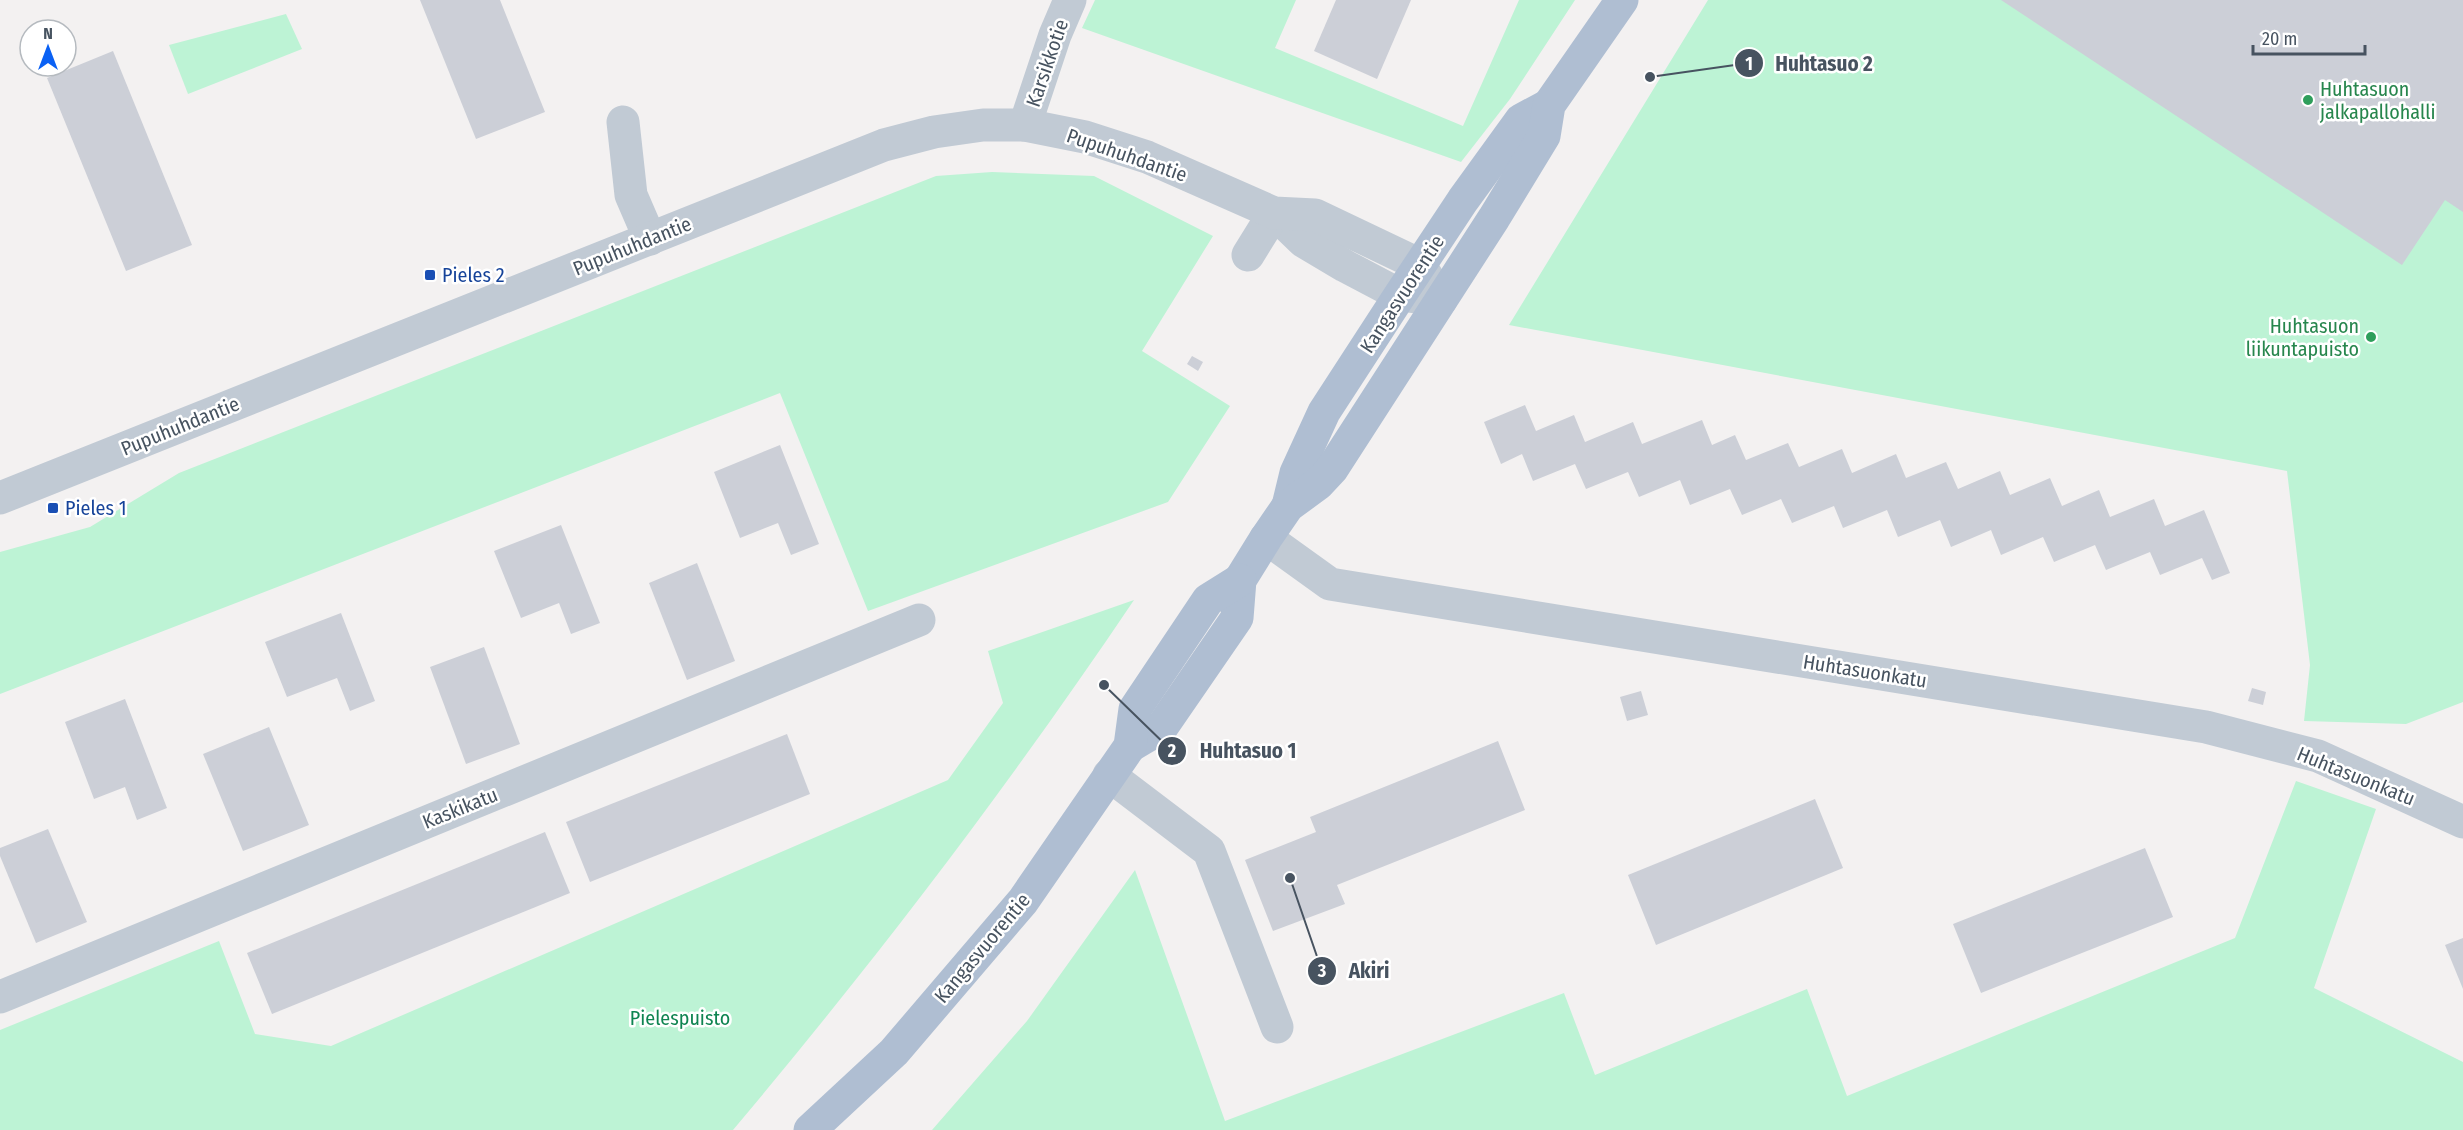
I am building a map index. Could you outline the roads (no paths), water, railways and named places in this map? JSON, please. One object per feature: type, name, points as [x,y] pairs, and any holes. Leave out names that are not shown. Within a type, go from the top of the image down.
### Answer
[{"type":"main road","name":"Kangasvuorentie","points":[[810,1130],[894,1052],[1023,901],[1130,746],[1162,728],[1237,618],[1240,580],[1266,538],[1288,506],[1318,484],[1332,469],[1544,136],[1549,105],[1622,0]]},
{"type":"main road","name":"Kangasvuorentie","points":[[1288,506],[1296,473],[1324,412],[1400,295],[1521,120],[1549,105]]},
{"type":"street","name":"Karsikkotie","points":[[1025,125],[1055,35],[1070,0]]},
{"type":"street","points":[[623,122],[632,195],[650,239]]},
{"type":"street","name":"Pupuhuhdantie","points":[[0,498],[884,145],[934,132],[983,125],[1025,125],[1085,137],[1147,157],[1274,213],[1315,215],[1420,265]]},
{"type":"street","name":"Pupuhuhdantie","points":[[1274,213],[1303,242],[1400,295],[1441,300]]},
{"type":"street","points":[[1248,255],[1274,213]]},
{"type":"street","points":[[1420,265],[1441,300]]},
{"type":"street","name":"Huhtasuonkatu","points":[[1266,538],[1330,584],[2206,727],[2318,756],[2463,822]]},
{"type":"street","name":"Kaskikatu","points":[[0,997],[919,620]]},
{"type":"street","points":[[1109,775],[1209,851],[1277,1027]]},
{"type":"place","name":"Huhtasuo 2","points":[[1650,77]]},
{"type":"place","name":"Huhtasuon jalkapallohalli","points":[[2308,100]]},
{"type":"place","name":"Pieles 2","points":[[430,275]]},
{"type":"place","name":"Huhtasuon liikuntapuisto","points":[[2371,337]]},
{"type":"place","name":"Pieles 1","points":[[53,508]]},
{"type":"place","name":"Huhtasuo 1","points":[[1104,685]]},
{"type":"place","name":"Akiri","points":[[1290,878]]},
{"type":"park label","name":"Pielespuisto","points":[[680,1018]]}]
